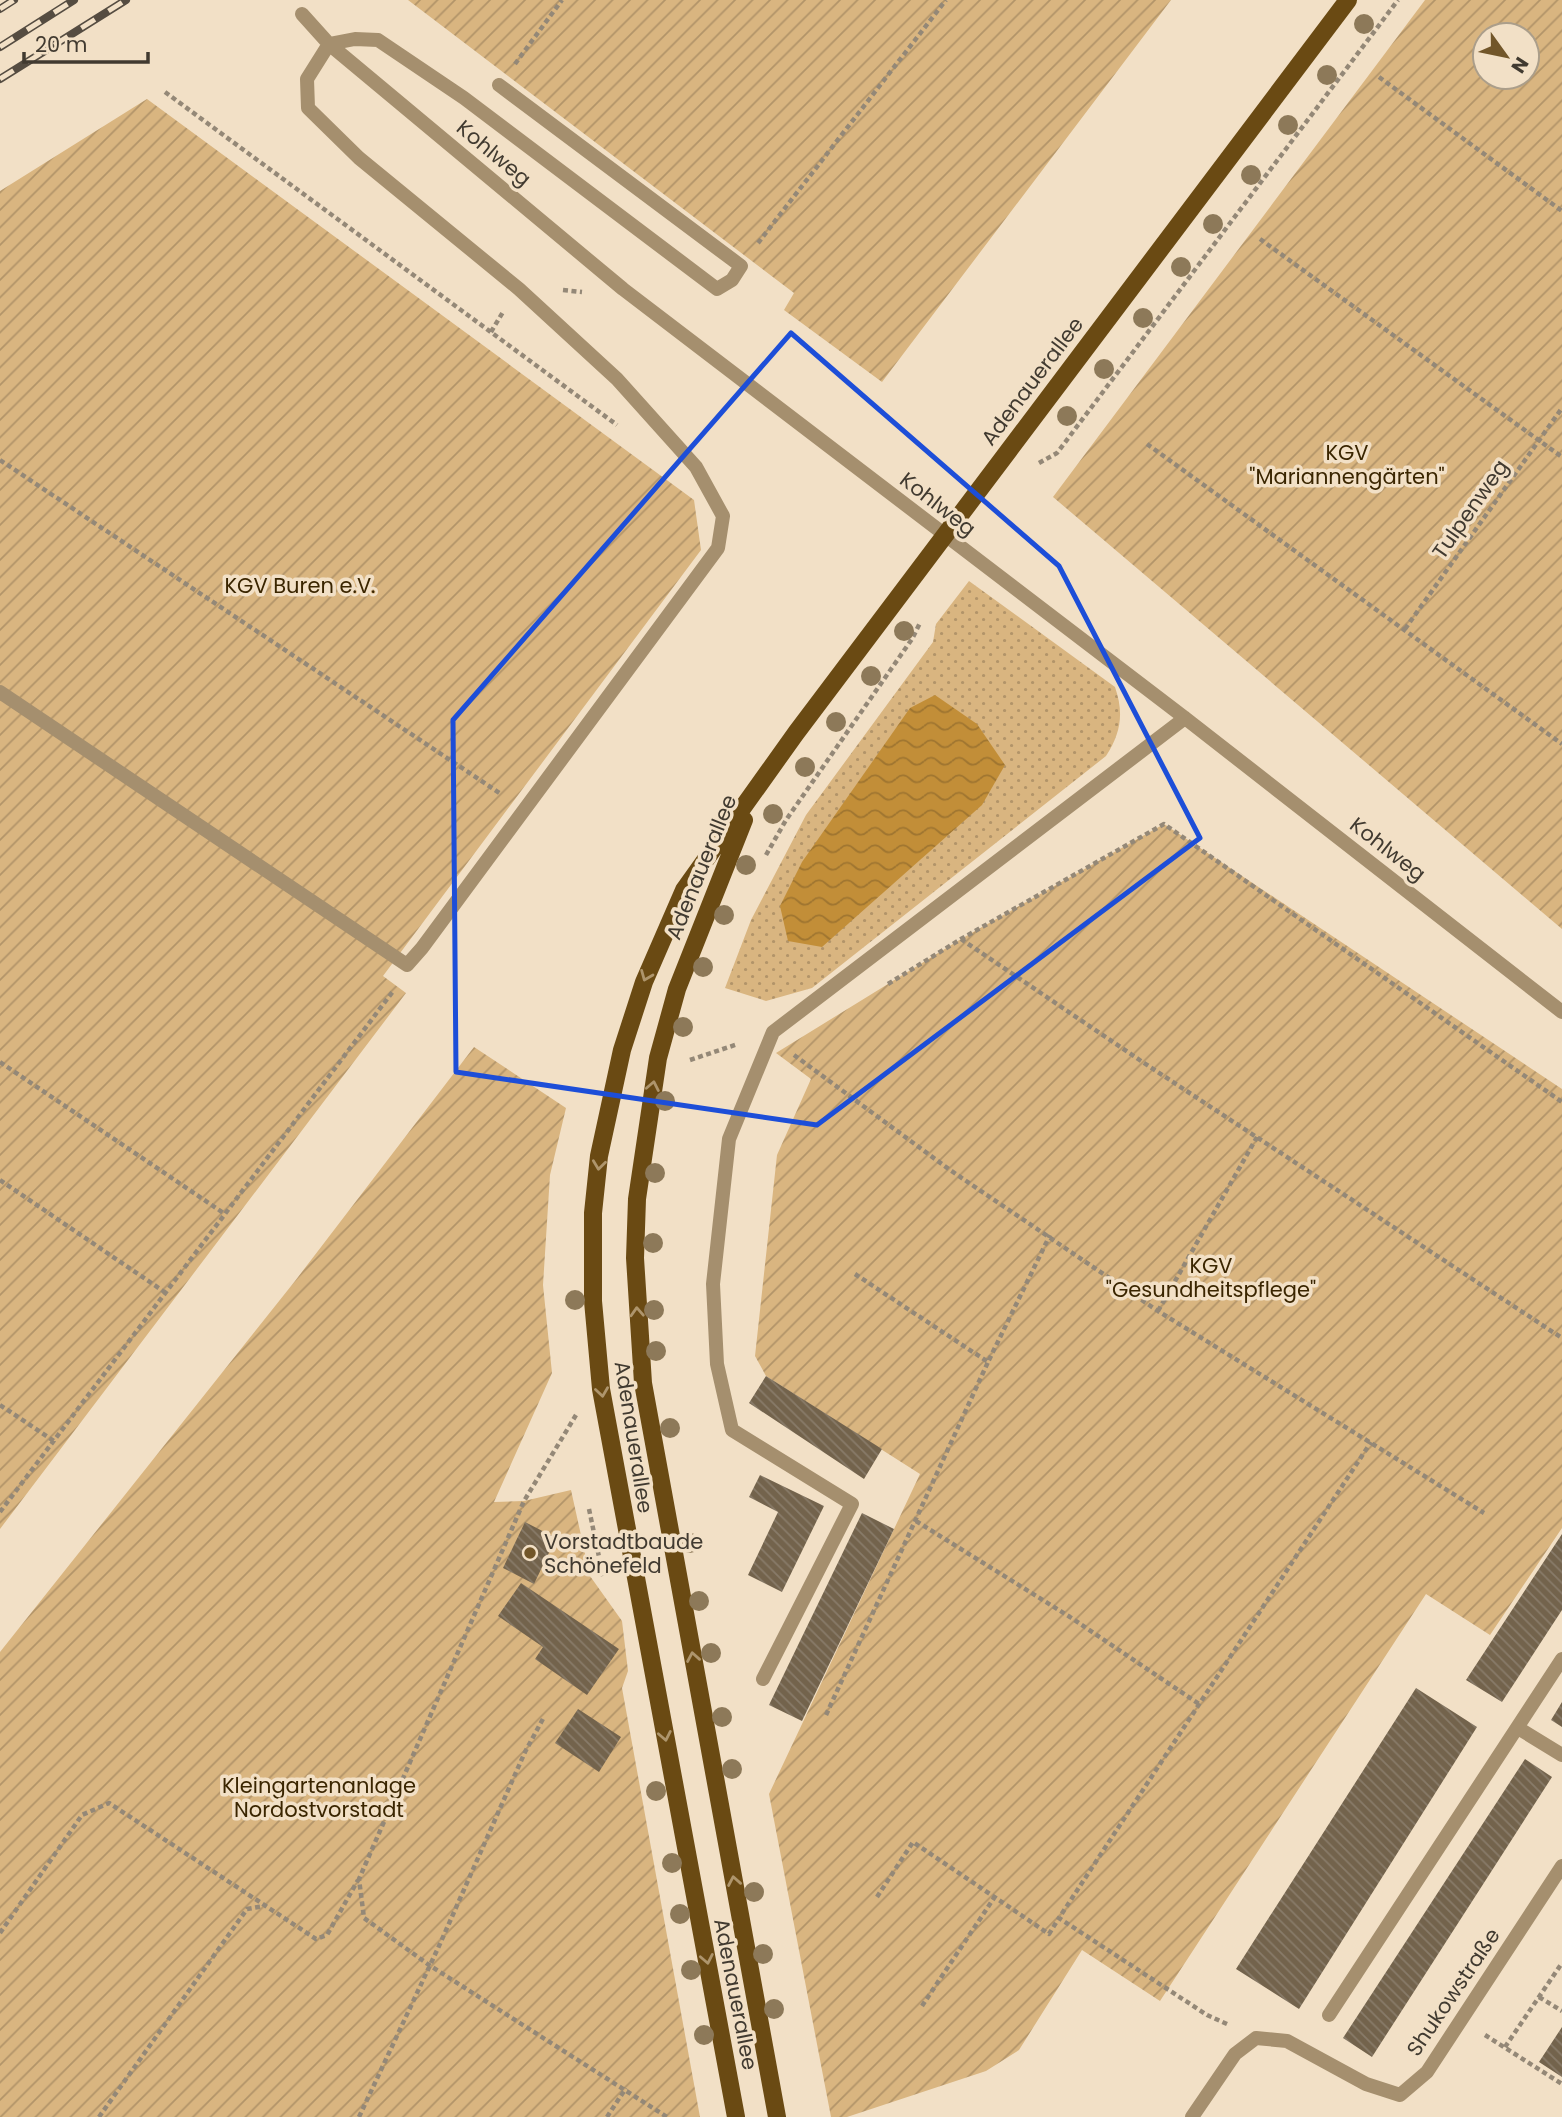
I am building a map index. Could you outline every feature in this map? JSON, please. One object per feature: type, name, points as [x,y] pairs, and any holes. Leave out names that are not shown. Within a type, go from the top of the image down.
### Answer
[{"type":"main road","name":"Adenauerallee","points":[[736,2117],[601,1389],[593,1301],[593,1213],[599,1156],[622,1050],[643,982],[684,890],[796,733],[1348,0]]},
{"type":"main road","name":"Adenauerallee","points":[[755,792],[677,989],[658,1058],[637,1199],[635,1258],[643,1383],[778,2117]]},
{"type":"street","name":"Kohlweg","points":[[302,14],[329,44],[623,289],[1185,718],[1562,1012]]},
{"type":"street","points":[[0,692],[407,965],[718,548],[723,516],[696,467],[617,379],[519,289],[359,158],[308,108],[307,79],[329,44],[355,39],[379,40],[464,98],[717,289],[732,281],[741,265],[499,85]]},
{"type":"street","points":[[763,1679],[852,1504],[732,1430],[717,1364],[713,1284],[729,1139],[774,1032],[1185,718]]},
{"type":"street","points":[[1329,2015],[1562,1660]]},
{"type":"street","points":[[1518,1728],[1562,1755]]},
{"type":"street","name":"Shukowstraße","points":[[1256,2038],[1287,2041],[1366,2084],[1400,2095],[1427,2072],[1562,1866]]},
{"type":"street","points":[[1192,2117],[1235,2054],[1256,2038]]},
{"type":"path","points":[[499,85],[562,0]]},
{"type":"path","points":[[741,265],[947,0]]},
{"type":"path","points":[[1028,469],[1057,453],[1398,0]]},
{"type":"path","points":[[1379,77],[1562,211]]},
{"type":"path","points":[[165,92],[620,428]]},
{"type":"path","points":[[1260,239],[1562,457]]},
{"type":"path","points":[[491,332],[510,300]]},
{"type":"path","name":"Tulpenweg","points":[[1405,629],[1562,408]]},
{"type":"path","points":[[1147,444],[1562,744]]},
{"type":"path","points":[[0,460],[524,810]]},
{"type":"path","points":[[762,861],[786,820],[912,639],[923,617]]},
{"type":"path","points":[[883,987],[961,939],[1164,824],[1562,1102]]},
{"type":"path","points":[[961,939],[1562,1338]]},
{"type":"path","points":[[0,1512],[397,987]]},
{"type":"path","points":[[690,1049],[686,1061],[774,1032]]},
{"type":"path","points":[[784,1048],[950,1170],[1050,1235],[1158,1311],[1484,1513]]},
{"type":"path","points":[[0,1062],[225,1214]]},
{"type":"path","points":[[1158,1311],[1256,1137]]},
{"type":"path","points":[[0,1180],[166,1293]]},
{"type":"path","points":[[826,1715],[988,1362],[1050,1235]]},
{"type":"path","points":[[855,1274],[988,1362]]},
{"type":"path","points":[[0,1405],[54,1441]]},
{"type":"path","points":[[0,1933],[82,1815],[109,1803],[316,1939],[327,1936],[359,1879],[524,1501],[573,1417]]},
{"type":"path","points":[[877,1897],[913,1842],[1049,1934],[1371,1442]]},
{"type":"path","points":[[916,1521],[1070,1618],[1199,1704]]},
{"type":"path","points":[[359,2117],[525,1752],[544,1717]]},
{"type":"path","points":[[359,1879],[364,1918],[429,1965],[626,2088],[667,2117]]},
{"type":"path","points":[[922,2006],[994,1898]]},
{"type":"path","points":[[99,2117],[247,1909],[265,1905]]},
{"type":"path","points":[[1059,1918],[1207,2015],[1256,2038]]},
{"type":"path","points":[[1562,1963],[1505,2047],[1562,2084]]},
{"type":"path","points":[[1539,1997],[1562,2011]]},
{"type":"path","points":[[607,2117],[626,2088]]},
{"type":"highlighted area","points":[[791,333],[1059,566],[1200,838],[817,1125],[456,1072],[453,720]]},
{"type":"green space","points":[[408,0],[1171,0],[882,382],[784,310],[794,293]]},
{"type":"green space","name":"KGV \"Mariannengärten\"","points":[[1425,0],[1562,0],[1562,929],[1053,497]]},
{"type":"green space","name":"KGV Buren e.V.","points":[[147,99],[694,500],[701,550],[383,976],[406,993],[0,1529],[0,191]]},
{"type":"green space","points":[[969,581],[1115,687],[1120,706],[1120,723],[1106,756],[812,988],[766,1001],[725,988],[751,920],[806,815],[933,642],[936,624]]},
{"type":"green space","name":"KGV \"Gesundheitspflege\"","points":[[1164,824],[1562,1089],[1562,1528],[1490,1635],[1426,1594],[1160,2001],[1082,1950],[1019,2050],[986,2071],[847,2117],[831,2117],[769,1794],[920,1474],[766,1376],[755,1356],[777,1155],[811,1079],[776,1053],[961,939]]},
{"type":"green space","name":"Kleingartenanlage Nordostvorstadt","points":[[474,1047],[566,1108],[550,1175],[543,1285],[552,1373],[494,1502],[524,1501],[571,1490],[590,1576],[622,1621],[628,1671],[622,1688],[700,2117],[0,2117],[0,1652],[295,1281]]},
{"type":"water","points":[[935,695],[977,724],[1005,765],[982,805],[822,947],[788,941],[780,906],[802,862],[910,708]]},
{"type":"building","points":[[766,1376],[882,1449],[864,1479],[749,1403]]},
{"type":"building","points":[[760,1475],[824,1506],[782,1592],[748,1575],[778,1512],[749,1497]]},
{"type":"building","points":[[862,1513],[894,1529],[802,1721],[769,1705]]},
{"type":"building","name":"Vorstadtbaude Schönefeld","points":[[525,1522],[556,1538],[534,1584],[503,1568]]},
{"type":"building","points":[[1562,1534],[1562,1610],[1502,1702],[1466,1680]]},
{"type":"building","points":[[521,1583],[619,1649],[587,1695],[535,1659],[543,1647],[498,1616]]},
{"type":"building","points":[[1416,1688],[1477,1727],[1299,2009],[1236,1969]]},
{"type":"building","points":[[1562,1702],[1562,1727],[1551,1720]]},
{"type":"building","points":[[578,1709],[621,1737],[599,1772],[555,1743]]},
{"type":"building","points":[[1525,1759],[1552,1777],[1372,2057],[1343,2038]]},
{"type":"building","points":[[1562,2027],[1562,2077],[1539,2062]]},
{"type":"railway","points":[[0,9],[14,0]]},
{"type":"railway","points":[[0,47],[74,0]]},
{"type":"railway","points":[[0,79],[126,0]]},
{"type":"place","name":"Vorstadtbaude Schönefeld","points":[[530,1553]]}]
